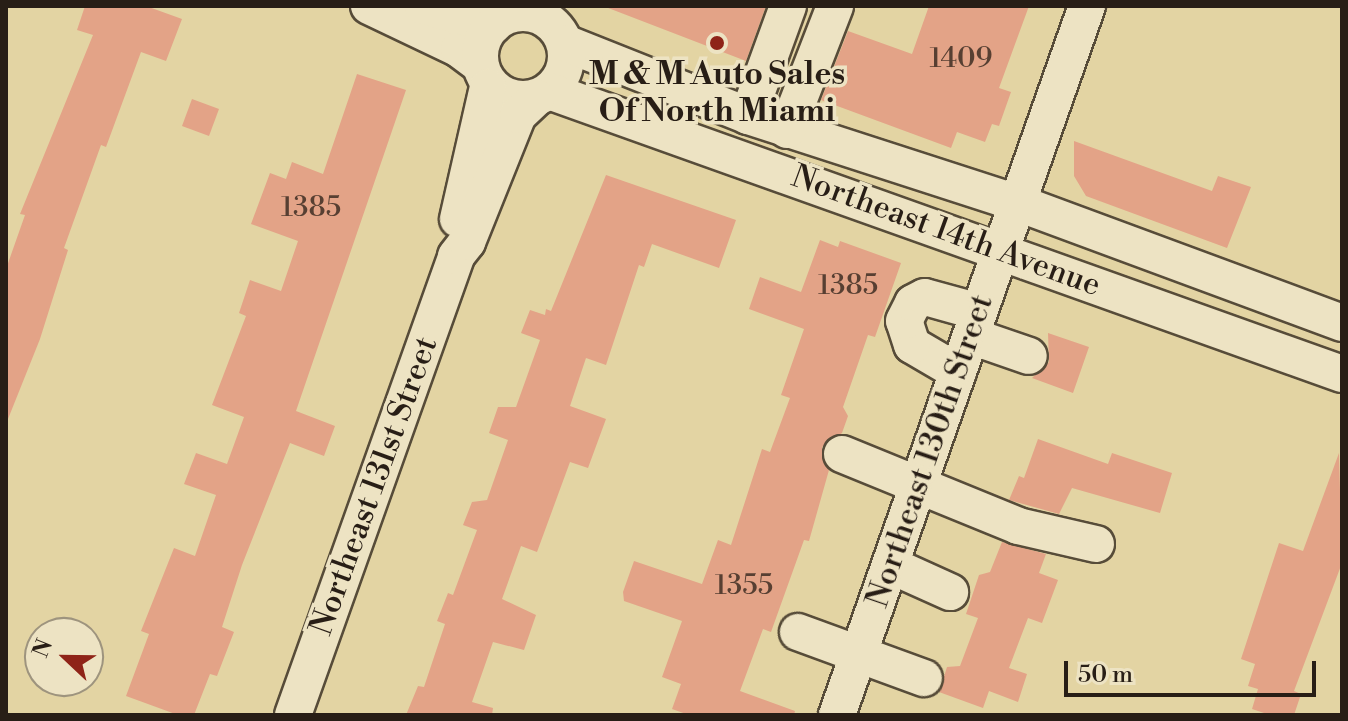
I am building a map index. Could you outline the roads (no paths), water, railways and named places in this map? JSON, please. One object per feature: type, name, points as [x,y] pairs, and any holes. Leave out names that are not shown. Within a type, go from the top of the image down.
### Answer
[{"type":"street","points":[[369,6],[459,49],[484,76],[510,97],[542,95],[563,71],[563,28],[538,16],[423,6]]},
{"type":"street","points":[[748,116],[788,6]]},
{"type":"street","points":[[787,130],[835,6]]},
{"type":"street","name":"Northeast 130th Street","points":[[837,715],[1087,6]]},
{"type":"street","points":[[484,76],[484,40],[509,15]]},
{"type":"street","name":"Northeast 14th Avenue","points":[[563,28],[748,116],[1018,203],[1342,323]]},
{"type":"street","name":"Northeast 131st Street","points":[[456,256],[454,239],[484,76]]},
{"type":"street","name":"Northeast 131st Street","points":[[293,715],[456,256],[467,242],[513,124],[542,95]]},
{"type":"street","name":"Northeast 14th Avenue","points":[[542,95],[1000,252],[1342,374]]},
{"type":"street","points":[[958,372],[912,345],[904,321],[913,303],[925,297],[1029,356]]},
{"type":"street","points":[[842,454],[1018,526],[1096,544]]},
{"type":"street","points":[[890,565],[950,592]]},
{"type":"street","points":[[798,632],[924,678]]},
{"type":"place","name":"M & M Auto Sales Of North Miami","points":[[717,43]]}]
